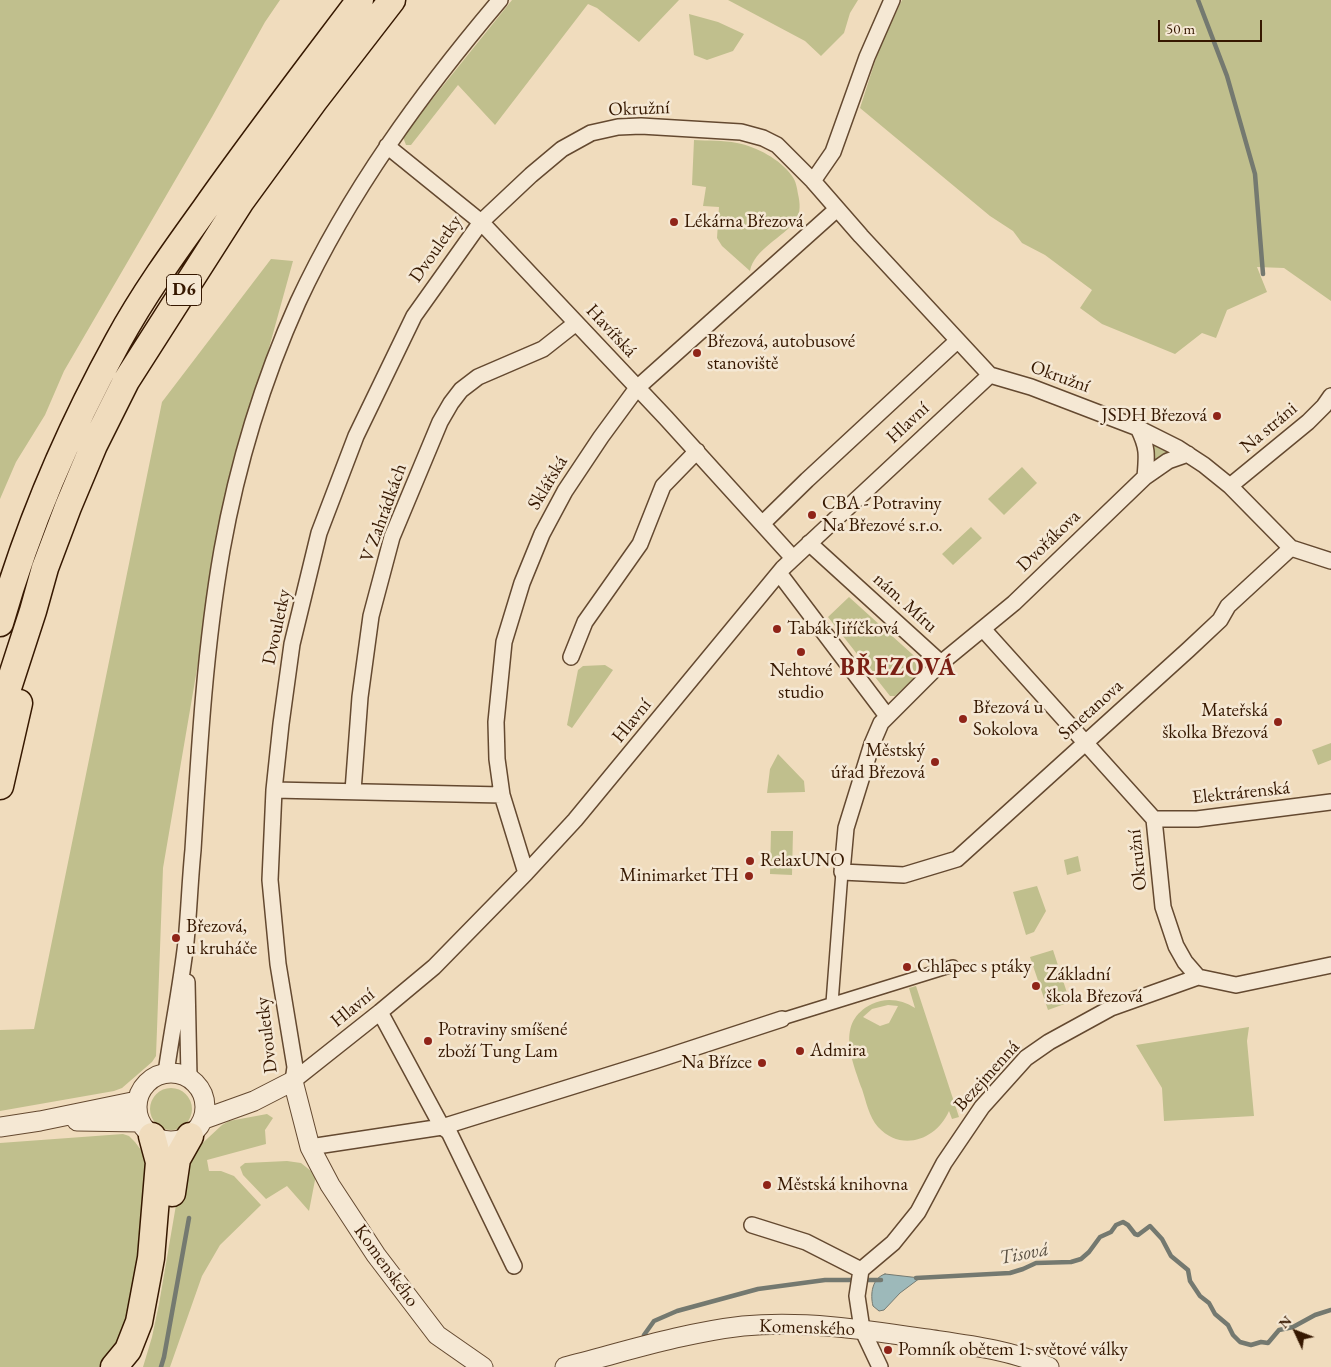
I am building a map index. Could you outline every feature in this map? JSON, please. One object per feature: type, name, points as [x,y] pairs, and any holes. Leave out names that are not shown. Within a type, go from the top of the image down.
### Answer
[{"type":"highway","name":"D6","points":[[0,623],[12,579],[26,541],[74,425],[119,340],[175,250],[360,0]]},
{"type":"highway","name":"D6","points":[[0,723],[7,691],[45,568],[94,444],[126,381],[241,201],[314,100],[392,0]]},
{"type":"highway","points":[[0,586],[26,541]]},
{"type":"highway","points":[[0,786],[10,734],[36,637],[33,611]]},
{"type":"highway","points":[[136,1367],[148,1335],[177,1158],[197,1128]]},
{"type":"highway","points":[[114,1367],[128,1350],[138,1322],[151,1258],[160,1162],[146,1129]]},
{"type":"street","points":[[166,1073],[186,943],[199,760],[210,644],[222,550],[242,459],[272,368],[298,303],[330,239],[387,146],[470,36],[500,0]]},
{"type":"street","points":[[813,181],[833,152],[867,57],[892,0]]},
{"type":"street","name":"Okružní","points":[[481,222],[562,149],[591,133],[618,127],[641,126],[741,132],[763,138],[777,145],[813,181],[990,375],[1031,387],[1138,428],[1188,454],[1230,486],[1291,548],[1331,561]]},
{"type":"street","name":"Havířská","points":[[387,146],[481,222],[697,451],[793,558]]},
{"type":"street","name":"Sklářská","points":[[526,873],[502,795],[497,759],[496,722],[504,642],[522,583],[542,534],[565,491],[637,388],[838,208]]},
{"type":"street","name":"Dvouletky","points":[[293,1081],[295,1067],[278,964],[270,880],[274,790],[292,644],[319,533],[356,436],[414,316],[481,222]]},
{"type":"street","name":"V Zahrádkách","points":[[352,791],[360,697],[371,616],[392,537],[440,422],[451,403],[462,390],[478,377],[543,349],[576,323]]},
{"type":"street","points":[[763,523],[957,341]]},
{"type":"street","name":"Hlavní","points":[[293,1081],[434,967],[526,873],[603,788],[793,558],[990,375]]},
{"type":"street","name":"Na stráni","points":[[1230,486],[1308,422],[1331,396]]},
{"type":"street","points":[[1138,428],[1147,452],[1145,477]]},
{"type":"street","points":[[571,657],[585,622],[640,544],[663,486],[697,451]]},
{"type":"street","name":"Dvořákova","points":[[941,663],[1014,603],[1145,477],[1168,461],[1188,454]]},
{"type":"street","name":"nám. Míru","points":[[808,543],[941,663]]},
{"type":"street","name":"Smetanova","points":[[842,872],[904,875],[957,859],[1201,638],[1220,620],[1228,606],[1291,548]]},
{"type":"street","points":[[779,573],[887,716]]},
{"type":"street","name":"Okružní","points":[[983,629],[1086,741],[1154,819],[1163,907],[1176,946],[1185,962],[1198,977]]},
{"type":"street","points":[[832,1002],[846,828],[872,744],[881,723],[941,663]]},
{"type":"street","points":[[274,790],[502,795]]},
{"type":"street","name":"Elektrárenská","points":[[1154,819],[1207,818],[1331,802]]},
{"type":"street","points":[[186,943],[189,1077]]},
{"type":"street","points":[[310,1147],[442,1127],[832,1002],[953,966]]},
{"type":"street","points":[[1198,977],[1236,985],[1331,966]]},
{"type":"street","name":"Bezejmenná","points":[[861,1270],[893,1243],[918,1212],[944,1163],[982,1107],[1026,1058],[1049,1042],[1111,1008],[1198,977]]},
{"type":"street","points":[[380,1012],[442,1127],[449,1132],[514,1266]]},
{"type":"street","points":[[197,1128],[206,1108],[205,1098],[201,1090],[189,1077],[178,1073],[166,1073],[150,1080],[140,1093],[137,1112],[146,1129],[161,1140],[172,1142],[181,1140],[197,1128],[293,1081]]},
{"type":"street","name":"Komenského","points":[[293,1081],[310,1147],[330,1185],[376,1255],[437,1334],[482,1367]]},
{"type":"street","points":[[205,1098],[254,1101]]},
{"type":"street","points":[[0,1126],[40,1121],[138,1101]]},
{"type":"street","points":[[40,1121],[146,1129]]},
{"type":"street","points":[[752,1225],[806,1242],[861,1270],[857,1296],[862,1329],[880,1367]]},
{"type":"street","name":"Komenského","points":[[565,1367],[699,1332],[735,1327],[813,1325],[862,1329],[954,1343],[1019,1355],[1049,1367]]},
{"type":"shaded area","points":[[0,0],[280,0],[265,22],[64,371],[45,415],[16,462],[0,499]]},
{"type":"shaded area","points":[[512,0],[679,0],[639,42],[597,8],[588,4],[495,125],[458,85],[411,145],[406,145],[403,137],[409,128]]},
{"type":"shaded area","points":[[728,0],[858,0],[850,13],[844,33],[821,56],[805,41]]},
{"type":"shaded area","points":[[902,0],[1331,0],[1331,301],[1284,268],[1257,267],[1267,292],[1227,310],[1216,338],[1202,333],[1175,354],[1102,324],[1080,308],[1092,290],[1045,255],[1022,243],[1013,231],[990,216],[860,108],[879,49]]},
{"type":"shaded area","points":[[689,14],[718,22],[744,34],[733,51],[707,60],[694,55]]},
{"type":"shaded area","points":[[694,140],[732,142],[752,147],[781,164],[792,176],[797,187],[800,204],[798,217],[757,256],[750,271],[722,246],[717,238],[719,207],[703,206],[706,187],[692,185]]},
{"type":"shaded area","points":[[271,259],[293,261],[224,511],[163,868],[156,1056],[152,1062],[122,1088],[114,1091],[0,1111],[0,1030],[34,1029],[162,402]]},
{"type":"shaded area","points":[[1150,439],[1175,452],[1154,460]]},
{"type":"shaded area","points":[[1022,467],[1037,483],[1004,515],[988,499]]},
{"type":"shaded area","points":[[971,527],[982,538],[953,565],[942,554]]},
{"type":"shaded area","points":[[849,597],[922,663],[925,668],[895,696],[890,696],[828,617]]},
{"type":"shaded area","points":[[605,665],[613,670],[572,728],[567,725],[578,670],[583,666]]},
{"type":"shaded area","points":[[1331,743],[1331,760],[1318,765],[1312,750]]},
{"type":"shaded area","points":[[778,754],[804,781],[805,792],[767,793],[770,769]]},
{"type":"shaded area","points":[[771,831],[793,831],[792,875],[770,874]]},
{"type":"shaded area","points":[[1078,856],[1081,871],[1067,875],[1064,860]]},
{"type":"shaded area","points":[[1037,886],[1046,911],[1034,932],[1026,935],[1013,892]]},
{"type":"shaded area","points":[[1053,950],[1070,1002],[1048,1010],[1030,957]]},
{"type":"shaded area","points":[[916,986],[959,1117],[952,1119],[949,1111],[936,1129],[928,1135],[908,1141],[887,1135],[872,1119],[854,1066],[849,1042],[853,1021],[872,1004],[894,1000],[915,1008],[909,988]],"holes":[[[888,1005],[898,1006],[889,1023],[880,1026],[863,1017],[872,1009]]]},
{"type":"shaded area","points":[[1249,1027],[1247,1041],[1254,1116],[1164,1121],[1162,1088],[1136,1045]]},
{"type":"shaded area","points":[[171,1088],[186,1094],[192,1109],[186,1124],[171,1130],[156,1124],[150,1109],[156,1094]]},
{"type":"shaded area","points":[[267,1114],[273,1118],[265,1130],[266,1144],[207,1160],[209,1171],[221,1171],[234,1176],[261,1205],[220,1245],[202,1276],[170,1367],[143,1367],[159,1304],[181,1176],[194,1151],[222,1125],[229,1121]]},
{"type":"shaded area","points":[[123,1134],[129,1136],[144,1154],[151,1195],[126,1332],[103,1367],[0,1367],[0,1143]]},
{"type":"shaded area","points":[[287,1161],[301,1163],[316,1175],[309,1211],[287,1186],[266,1199],[243,1175],[240,1167],[245,1163]]},
{"type":"water","points":[[885,1274],[920,1278],[900,1293],[884,1310],[879,1311],[873,1306],[872,1292],[877,1279]]},
{"type":"waterway","points":[[1198,0],[1227,76],[1255,174],[1263,274]]},
{"type":"waterway","points":[[161,1367],[189,1218]]},
{"type":"waterway","name":"Tisová","points":[[916,1278],[1010,1273],[1036,1263],[1071,1262],[1081,1259],[1100,1237],[1111,1232],[1116,1225],[1123,1222],[1138,1235],[1150,1226],[1162,1239],[1171,1256],[1188,1270],[1190,1281],[1200,1296],[1209,1303],[1215,1314],[1228,1325],[1233,1335],[1240,1342],[1251,1345],[1261,1342],[1268,1343],[1279,1330],[1293,1327],[1315,1315],[1331,1310]]},
{"type":"waterway","name":"Tisová","points":[[644,1335],[654,1321],[677,1311],[758,1289],[825,1280],[881,1280]]},
{"type":"place","name":"Lékárna Březová","points":[[674,222]]},
{"type":"place","name":"Březová, autobusové stanoviště","points":[[697,353]]},
{"type":"place","name":"JSDH Březová","points":[[1217,416]]},
{"type":"place","name":"CBA - Potraviny Na Březové s.r.o.","points":[[812,515]]},
{"type":"place","name":"Tabák Jiříčková","points":[[777,629]]},
{"type":"place","name":"Nehtové studio","points":[[801,652]]},
{"type":"place","name":"Březová u Sokolova","points":[[963,719]]},
{"type":"place","name":"Mateřská školka Březová","points":[[1278,722]]},
{"type":"place","name":"Městský úřad Březová","points":[[935,762]]},
{"type":"place","name":"RelaxUNO","points":[[750,861]]},
{"type":"place","name":"Minimarket TH","points":[[749,876]]},
{"type":"place","name":"Březová, u kruháče","points":[[176,938]]},
{"type":"place","name":"Chlapec s ptáky","points":[[907,967]]},
{"type":"place","name":"Základní škola Březová","points":[[1036,986]]},
{"type":"place","name":"Potraviny smíšené zboží Tung Lam","points":[[428,1041]]},
{"type":"place","name":"Admira","points":[[800,1051]]},
{"type":"place","name":"Na Břízce","points":[[762,1063]]},
{"type":"place","name":"Městská knihovna","points":[[767,1185]]},
{"type":"place","name":"Pomník obětem 1. světové války","points":[[888,1350]]},
{"type":"district","name":"BŘEZOVÁ","points":[[898,668]]}]
